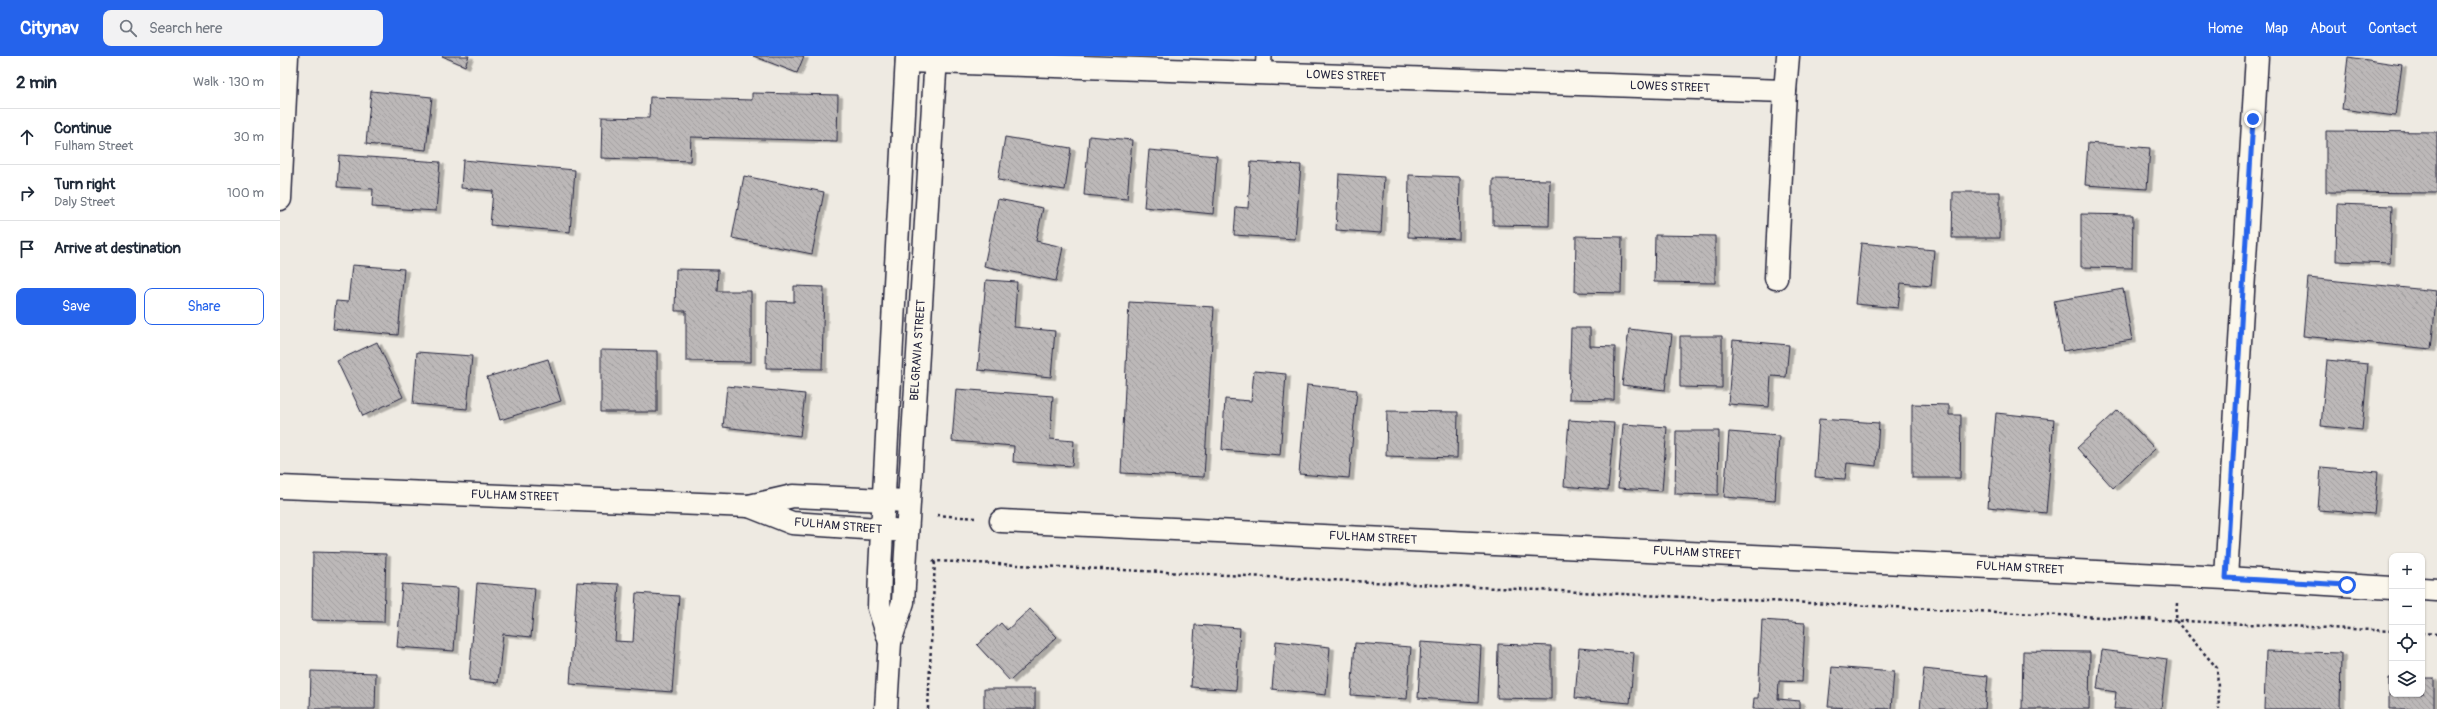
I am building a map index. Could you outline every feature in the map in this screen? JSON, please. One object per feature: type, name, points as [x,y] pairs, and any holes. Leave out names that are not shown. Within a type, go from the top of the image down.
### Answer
[{"type":"street","points":[[280,199],[287,56]]},
{"type":"street","points":[[1776,278],[1788,56]]},
{"type":"street","points":[[2226,578],[2257,56]]},
{"type":"street","name":"LOWES STREET","points":[[907,58],[1264,64],[1785,91]]},
{"type":"street","name":"BELGRAVIA STREET","points":[[890,642],[880,608],[882,530],[907,58]]},
{"type":"street","name":"BELGRAVIA STREET","points":[[886,709],[890,642],[903,602],[936,59]]},
{"type":"street","name":"FULHAM STREET","points":[[280,487],[749,506],[793,496],[908,501]]},
{"type":"street","name":"FULHAM STREET","points":[[749,506],[792,523],[907,531]]},
{"type":"street","name":"FULHAM STREET","points":[[1002,521],[2226,578],[2389,588]]},
{"type":"street","points":[[2425,589],[2437,590]]},
{"type":"path","points":[[937,515],[1002,521]]},
{"type":"path","points":[[931,565],[935,561],[2389,631]]},
{"type":"path","points":[[2177,600],[2176,621],[2217,668],[2219,709]]},
{"type":"path","points":[[2425,633],[2437,634]]},
{"type":"building","points":[[442,56],[469,56],[465,66]]},
{"type":"building","points":[[753,56],[804,56],[797,73]]},
{"type":"building","points":[[2348,57],[2402,65],[2395,116],[2342,109]]},
{"type":"building","points":[[371,91],[432,97],[426,150],[366,144]]},
{"type":"building","points":[[752,93],[838,95],[837,141],[691,137],[690,161],[601,158],[602,117],[649,118],[650,97],[752,100]]},
{"type":"building","points":[[2326,131],[2437,132],[2437,193],[2326,192]]},
{"type":"building","points":[[1089,136],[1132,140],[1127,199],[1084,195]]},
{"type":"building","points":[[1005,137],[1071,148],[1065,190],[998,180]]},
{"type":"building","points":[[2088,143],[2150,148],[2147,189],[2085,185]]},
{"type":"building","points":[[1149,150],[1217,156],[1213,214],[1144,207]]},
{"type":"building","points":[[339,155],[440,162],[436,211],[372,207],[373,189],[337,187]]},
{"type":"building","points":[[463,160],[575,170],[570,232],[490,225],[493,191],[461,188]]},
{"type":"building","points":[[1251,162],[1301,165],[1295,239],[1234,235],[1236,207],[1248,208]]},
{"type":"building","points":[[1339,174],[1384,177],[1381,233],[1336,230]]},
{"type":"building","points":[[1409,175],[1460,177],[1459,239],[1408,237]]},
{"type":"building","points":[[744,176],[824,192],[812,254],[732,238]]},
{"type":"building","points":[[1493,179],[1550,180],[1549,226],[1493,225]]},
{"type":"building","points":[[1953,192],[2000,192],[2000,238],[1952,238]]},
{"type":"building","points":[[998,199],[1043,208],[1036,241],[1063,247],[1056,281],[984,266]]},
{"type":"building","points":[[2337,204],[2392,206],[2390,263],[2336,261]]},
{"type":"building","points":[[2081,214],[2133,215],[2132,268],[2081,267]]},
{"type":"building","points":[[1655,235],[1715,236],[1715,283],[1654,282]]},
{"type":"building","points":[[1576,236],[1622,237],[1621,293],[1575,292]]},
{"type":"building","points":[[1861,243],[1934,250],[1931,286],[1901,283],[1898,308],[1855,304]]},
{"type":"building","points":[[352,265],[404,269],[398,335],[333,329],[336,301],[348,302]]},
{"type":"building","points":[[676,269],[718,270],[717,291],[751,291],[751,362],[686,361],[686,311],[675,311]]},
{"type":"building","points":[[2308,278],[2437,291],[2431,349],[2303,336]]},
{"type":"building","points":[[986,280],[1017,282],[1014,327],[1055,331],[1051,377],[978,370]]},
{"type":"building","points":[[794,286],[824,287],[822,369],[766,368],[767,301],[794,302]]},
{"type":"building","points":[[2123,289],[2132,340],[2063,351],[2054,301]]},
{"type":"building","points":[[1129,302],[1214,307],[1204,477],[1121,473]]},
{"type":"building","points":[[1571,328],[1590,328],[1590,346],[1615,347],[1614,400],[1569,399]]},
{"type":"building","points":[[1629,329],[1672,334],[1665,390],[1622,385]]},
{"type":"building","points":[[1680,336],[1722,336],[1722,388],[1680,387]]},
{"type":"building","points":[[1733,340],[1789,345],[1786,377],[1771,376],[1769,407],[1728,404]]},
{"type":"building","points":[[377,342],[403,397],[363,416],[337,361]]},
{"type":"building","points":[[601,350],[657,351],[657,412],[601,412]]},
{"type":"building","points":[[417,352],[472,356],[467,409],[413,404]]},
{"type":"building","points":[[548,359],[561,401],[500,420],[487,377]]},
{"type":"building","points":[[2327,360],[2368,364],[2362,430],[2321,426]]},
{"type":"building","points":[[1254,371],[1286,374],[1280,455],[1222,450],[1225,399],[1251,401]]},
{"type":"building","points":[[1307,385],[1357,390],[1349,478],[1299,474]]},
{"type":"building","points":[[727,386],[805,394],[800,436],[723,427]]},
{"type":"building","points":[[956,389],[1053,396],[1050,439],[1074,441],[1072,466],[1013,462],[1014,446],[952,441]]},
{"type":"building","points":[[1912,404],[1949,405],[1949,415],[1961,415],[1960,478],[1912,478]]},
{"type":"building","points":[[2118,410],[2155,449],[2113,488],[2077,448]]},
{"type":"building","points":[[1387,411],[1458,412],[1457,458],[1386,456]]},
{"type":"building","points":[[1996,413],[2054,419],[2046,513],[1988,507]]},
{"type":"building","points":[[1819,419],[1879,423],[1876,466],[1847,463],[1845,479],[1815,477]]},
{"type":"building","points":[[1569,420],[1614,423],[1608,490],[1564,486]]},
{"type":"building","points":[[1623,424],[1667,427],[1662,491],[1618,488]]},
{"type":"building","points":[[1676,431],[1719,431],[1718,495],[1675,494]]},
{"type":"building","points":[[1729,432],[1779,436],[1775,501],[1724,497]]},
{"type":"building","points":[[2321,467],[2378,472],[2374,514],[2318,510]]},
{"type":"building","points":[[313,552],[386,554],[384,622],[312,620]]},
{"type":"building","points":[[577,582],[619,584],[615,641],[633,642],[636,593],[679,596],[672,692],[570,684]]},
{"type":"building","points":[[477,583],[535,588],[531,637],[503,634],[498,683],[469,680]]},
{"type":"building","points":[[402,584],[458,588],[454,651],[397,647]]},
{"type":"building","points":[[1030,609],[1057,637],[1010,681],[977,645],[1001,623],[1007,630]]},
{"type":"building","points":[[1762,620],[1805,623],[1802,682],[1779,681],[1778,699],[1800,701],[1800,709],[1753,709],[1754,698],[1758,698]]},
{"type":"building","points":[[1195,625],[1240,628],[1236,690],[1191,687]]},
{"type":"building","points":[[1276,641],[1330,647],[1326,695],[1272,689]]},
{"type":"building","points":[[1421,642],[1481,646],[1478,702],[1418,698]]},
{"type":"building","points":[[1355,643],[1411,647],[1407,699],[1351,695]]},
{"type":"building","points":[[1498,644],[1551,646],[1551,699],[1497,698]]},
{"type":"building","points":[[1579,648],[1634,653],[1630,703],[1575,698]]},
{"type":"building","points":[[2102,650],[2167,659],[2161,709],[2114,709],[2116,692],[2097,689]]},
{"type":"building","points":[[2023,651],[2090,652],[2089,709],[2022,709]]},
{"type":"building","points":[[2266,651],[2341,653],[2340,709],[2264,709]]},
{"type":"building","points":[[1832,667],[1894,672],[1891,709],[1828,707]]},
{"type":"building","points":[[1924,669],[1988,676],[1985,709],[1920,709]]},
{"type":"building","points":[[311,671],[376,673],[375,709],[310,709]]},
{"type":"building","points":[[2425,678],[2434,678],[2434,709],[2389,709],[2389,697],[2425,697]]},
{"type":"building","points":[[984,689],[1035,689],[1035,709],[984,709]]},
{"type":"route","points":[[2253,119],[2226,578],[2347,585]]}]
